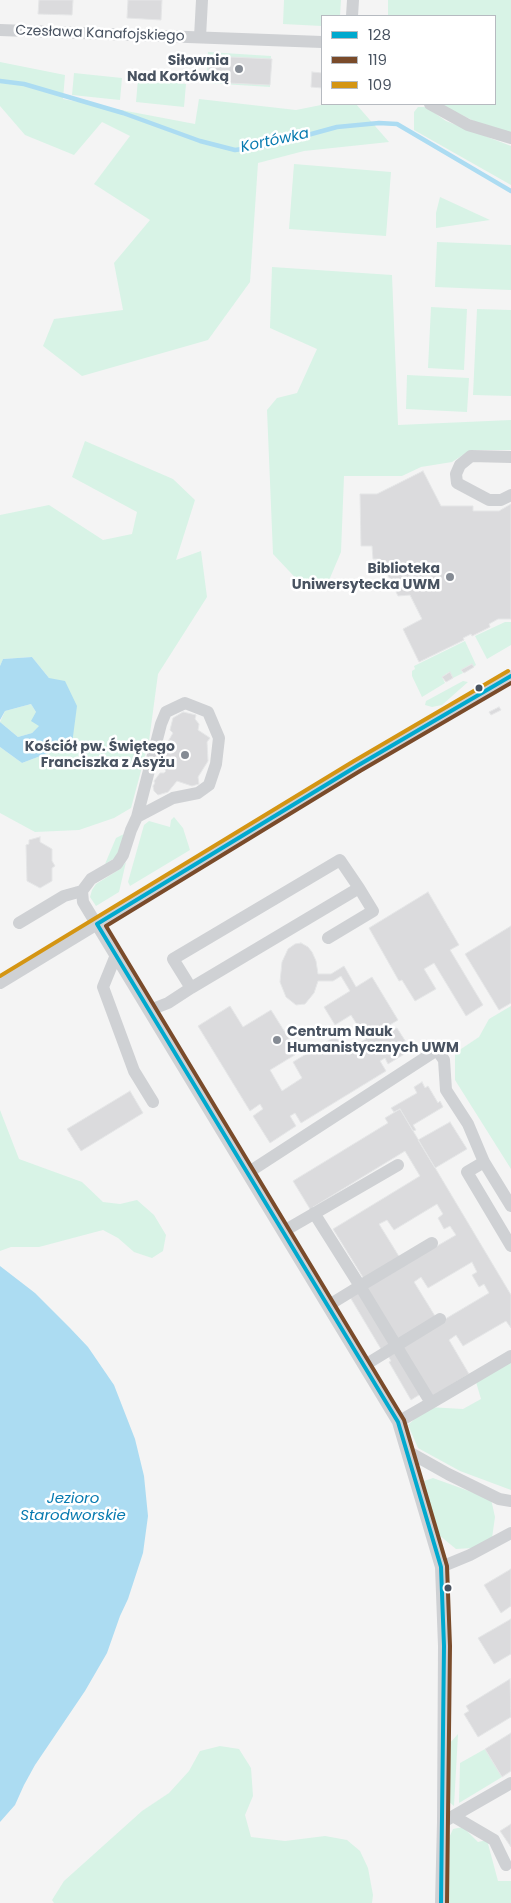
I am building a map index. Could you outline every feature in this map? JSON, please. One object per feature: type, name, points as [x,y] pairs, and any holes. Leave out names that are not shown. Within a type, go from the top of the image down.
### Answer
[{"type":"street","name":"Czesława Kanafojskiego","points":[[200,38],[202,0]]},
{"type":"street","points":[[352,15],[353,0]]},
{"type":"street","name":"Czesława Kanafojskiego","points":[[0,30],[321,42]]},
{"type":"street","points":[[432,105],[468,125],[511,138]]},
{"type":"street","points":[[511,457],[471,456],[460,465],[456,474],[457,483],[489,500],[501,500],[511,495]]},
{"type":"street","points":[[0,983],[357,766],[511,676]]},
{"type":"street","points":[[19,923],[64,896],[82,891],[91,879],[117,864],[123,855],[137,817],[161,724],[166,712],[185,703],[208,712],[219,738],[216,764],[209,785],[198,793],[173,798],[137,817]]},
{"type":"street","points":[[191,988],[173,959],[340,860],[373,911],[328,938]]},
{"type":"street","points":[[150,1010],[168,1004],[191,988],[359,888]]},
{"type":"street","points":[[82,891],[83,902],[249,1172],[398,1422],[441,1567],[448,1819],[441,1903]]},
{"type":"street","points":[[116,955],[103,987],[134,1071],[153,1102]]},
{"type":"street","points":[[249,1172],[436,1050],[444,1060],[446,1090],[468,1124],[484,1162],[511,1206]]},
{"type":"street","points":[[484,1162],[467,1172],[511,1246]]},
{"type":"street","points":[[284,1231],[398,1165]]},
{"type":"street","points":[[314,1213],[431,1403]]},
{"type":"street","points":[[329,1305],[432,1243]]},
{"type":"street","points":[[365,1365],[440,1319]]},
{"type":"street","points":[[398,1422],[511,1356]]},
{"type":"street","points":[[407,1450],[448,1474],[499,1499],[511,1501]]},
{"type":"street","points":[[441,1567],[470,1555],[511,1533]]},
{"type":"street","points":[[448,1819],[511,1783]]},
{"type":"street","points":[[448,1819],[494,1840],[506,1865]]},
{"type":"green space","points":[[284,0],[341,0],[340,15],[321,15],[321,26],[283,24]]},
{"type":"green space","points":[[388,0],[511,0],[511,134],[476,122],[441,105],[496,105],[496,15],[388,15]]},
{"type":"green space","name":"Siłownia Nad Kortówką","points":[[208,52],[271,56],[270,87],[206,83]]},
{"type":"green space","points":[[0,62],[65,75],[63,99],[195,124],[199,99],[296,110],[321,105],[357,105],[389,142],[304,151],[258,163],[250,282],[208,340],[82,376],[43,346],[54,319],[123,310],[114,263],[150,220],[94,184],[130,136],[102,122],[74,155],[25,135],[0,106]]},
{"type":"green space","points":[[74,73],[122,78],[120,100],[72,95]]},
{"type":"green space","points":[[138,79],[186,84],[184,107],[136,102]]},
{"type":"green space","points":[[418,107],[426,107],[446,121],[511,146],[511,185],[414,130],[414,112]]},
{"type":"green space","points":[[294,164],[391,172],[386,236],[289,229]]},
{"type":"green space","points":[[440,197],[490,220],[436,228],[436,213]]},
{"type":"green space","points":[[437,242],[511,245],[511,290],[435,287]]},
{"type":"green space","points":[[272,267],[392,275],[398,425],[511,420],[511,450],[471,450],[452,462],[421,467],[402,476],[344,476],[341,552],[327,585],[305,588],[273,554],[267,410],[277,398],[297,393],[317,349],[270,328]]},
{"type":"green space","points":[[431,307],[467,309],[464,370],[428,368]]},
{"type":"green space","points":[[477,309],[511,310],[511,396],[473,395]]},
{"type":"green space","points":[[407,375],[469,378],[467,412],[406,409]]},
{"type":"green space","points":[[85,441],[173,479],[195,500],[176,560],[201,551],[207,597],[158,674],[149,741],[131,808],[114,818],[79,830],[35,832],[0,813],[0,747],[22,763],[72,744],[49,678],[32,657],[3,659],[0,666],[0,515],[49,505],[103,540],[132,534],[137,512],[72,477]]},
{"type":"green space","points":[[505,622],[511,622],[511,645],[487,659],[475,636]]},
{"type":"green space","points":[[465,641],[476,665],[473,667],[472,664],[461,670],[463,673],[453,678],[449,672],[442,677],[445,683],[422,697],[412,676],[412,671],[415,669],[414,666]]},
{"type":"green space","points":[[463,681],[468,682],[442,705],[432,707],[425,705],[426,701]]},
{"type":"green space","points":[[31,704],[36,712],[40,726],[32,733],[18,737],[0,722],[5,711]]},
{"type":"green space","points":[[174,817],[183,828],[190,850],[130,886],[128,882],[144,825],[149,821],[170,827],[171,820]]},
{"type":"green space","points":[[124,834],[119,853],[105,864],[116,838]]},
{"type":"green space","points":[[126,862],[119,892],[96,906],[90,897],[96,884],[120,869]]},
{"type":"green space","points":[[511,1006],[511,1169],[455,1080],[455,1053],[479,1037],[489,1019]]},
{"type":"green space","points":[[0,1110],[19,1159],[82,1182],[103,1202],[120,1204],[137,1200],[154,1215],[166,1235],[163,1251],[152,1258],[134,1252],[118,1238],[103,1230],[39,1247],[11,1247],[0,1251]]},
{"type":"green space","points":[[511,1362],[511,1490],[460,1471],[418,1448],[408,1425],[428,1407],[463,1409],[481,1399],[476,1382]]},
{"type":"green space","points":[[433,1478],[491,1499],[495,1517],[492,1538],[473,1548],[456,1549],[439,1535],[424,1490],[424,1481]]},
{"type":"green space","points":[[458,1734],[454,1806],[448,1801],[449,1744]]},
{"type":"green space","points":[[220,1746],[239,1749],[251,1768],[253,1796],[245,1815],[251,1837],[285,1841],[325,1836],[347,1840],[360,1851],[368,1868],[373,1895],[372,1903],[54,1903],[52,1900],[64,1881],[142,1811],[169,1793],[189,1771],[200,1751]]},
{"type":"green space","points":[[485,1749],[502,1777],[459,1803],[460,1763]]},
{"type":"green space","points":[[463,1827],[478,1842],[487,1840],[498,1881],[511,1881],[511,1903],[446,1903],[448,1840],[453,1829]]},
{"type":"water","points":[[32,657],[49,678],[65,681],[77,706],[72,744],[22,763],[0,747],[0,722],[18,737],[32,733],[39,726],[31,721],[36,712],[31,704],[5,711],[0,720],[0,666],[3,659]]},
{"type":"water","name":"Jezioro Starodworskie","points":[[0,1266],[35,1293],[70,1328],[88,1347],[114,1385],[135,1439],[144,1476],[148,1516],[143,1553],[107,1653],[85,1691],[35,1765],[15,1805],[0,1822]]},
{"type":"building","points":[[39,0],[73,0],[72,15],[38,14]]},
{"type":"building","points":[[128,0],[162,0],[161,20],[127,18]]},
{"type":"building","name":"Siłownia Nad Kortówką","points":[[209,56],[272,59],[270,85],[208,82]]},
{"type":"building","points":[[312,72],[321,73],[321,88],[311,87]]},
{"type":"building","name":"Biblioteka Uniwersytecka UWM","points":[[423,471],[441,506],[473,506],[473,511],[499,511],[511,504],[511,619],[498,619],[489,624],[490,627],[472,636],[471,634],[463,638],[464,640],[419,662],[403,629],[422,619],[410,595],[398,596],[380,559],[373,559],[372,546],[361,546],[360,494],[377,494]]},
{"type":"building","points":[[472,664],[474,667],[464,673],[461,670]]},
{"type":"building","points":[[450,672],[453,678],[446,682],[442,677]]},
{"type":"building","points":[[499,707],[501,710],[491,715],[489,712]]},
{"type":"building","name":"Kościół pw. Świętego Franciszka z Asyżu","points":[[183,712],[196,715],[195,719],[199,724],[198,730],[210,738],[207,742],[208,761],[198,777],[199,784],[192,786],[177,781],[168,792],[158,795],[154,791],[153,786],[160,773],[166,771],[164,769],[163,750],[173,733],[170,730],[173,718]]},
{"type":"building","points":[[40,837],[40,842],[52,849],[52,861],[55,866],[52,868],[52,881],[40,888],[27,881],[26,845],[29,844],[29,840]]},
{"type":"building","points":[[428,892],[459,945],[450,950],[483,1005],[466,1016],[434,963],[424,969],[436,989],[415,1001],[402,980],[399,981],[369,928]]},
{"type":"building","points":[[511,926],[511,1003],[499,1010],[465,954]]},
{"type":"building","points":[[301,943],[312,952],[318,974],[331,974],[344,966],[356,987],[372,977],[398,1020],[388,1026],[391,1031],[397,1028],[411,1050],[388,1064],[385,1058],[380,1061],[386,1071],[301,1123],[295,1113],[290,1116],[296,1126],[270,1143],[253,1116],[263,1109],[260,1104],[250,1111],[198,1026],[230,1006],[243,1027],[271,1010],[298,1053],[270,1070],[282,1091],[302,1078],[293,1062],[336,1036],[345,1052],[366,1039],[351,1015],[335,1025],[324,1007],[350,991],[341,976],[333,981],[318,981],[314,993],[305,1004],[296,1005],[286,997],[280,982],[282,962],[288,949],[295,944]]},
{"type":"building","points":[[422,1082],[425,1088],[428,1086],[438,1103],[440,1101],[443,1107],[413,1125],[416,1130],[413,1131],[400,1109],[394,1112],[391,1108],[417,1093],[414,1087]]},
{"type":"building","points":[[130,1091],[143,1113],[81,1151],[67,1129]]},
{"type":"building","points":[[400,1109],[511,1295],[511,1328],[506,1321],[463,1346],[456,1335],[449,1340],[469,1374],[426,1400],[422,1393],[411,1400],[389,1362],[391,1361],[383,1347],[381,1349],[350,1297],[456,1235],[450,1226],[444,1229],[438,1218],[443,1214],[437,1204],[394,1230],[387,1220],[379,1224],[400,1258],[364,1279],[333,1229],[420,1176],[405,1151],[310,1209],[293,1181],[388,1123],[385,1118]],"holes":[[[472,1262],[477,1272],[472,1275],[479,1287],[484,1284],[489,1293],[420,1334],[435,1316],[414,1282],[421,1277],[428,1288]]]},
{"type":"building","points":[[450,1122],[467,1149],[435,1168],[418,1140]]},
{"type":"building","points":[[511,1569],[511,1606],[501,1613],[484,1585]]},
{"type":"building","points":[[511,1619],[511,1654],[494,1664],[478,1638]]},
{"type":"building","points":[[510,1679],[511,1717],[478,1737],[464,1714],[469,1711],[466,1706]]},
{"type":"building","points":[[511,1733],[511,1771],[502,1777],[485,1749]]},
{"type":"building","points":[[511,1824],[511,1847],[500,1831]]},
{"type":"waterway","name":"Kortówka","points":[[0,81],[24,84],[123,113],[200,141],[235,150],[271,145],[337,127],[379,123],[397,124],[511,191]]},
{"type":"transit line","name":"109","points":[[0,976],[354,761],[508,671]]},
{"type":"transit line","name":"128","points":[[441,1903],[444,1646],[441,1567],[398,1422],[97,924],[357,766],[511,676]]},
{"type":"transit line","name":"119","points":[[447,1903],[450,1646],[447,1566],[404,1420],[106,926],[360,771],[511,683]]},
{"type":"place","name":"Siłownia Nad Kortówką","points":[[239,69]]},
{"type":"place","name":"Biblioteka Uniwersytecka UWM","points":[[450,577]]},
{"type":"place","name":"Kościół pw. Świętego Franciszka z Asyżu","points":[[185,755]]},
{"type":"place","name":"Centrum Nauk Humanistycznych UWM","points":[[277,1040]]}]
